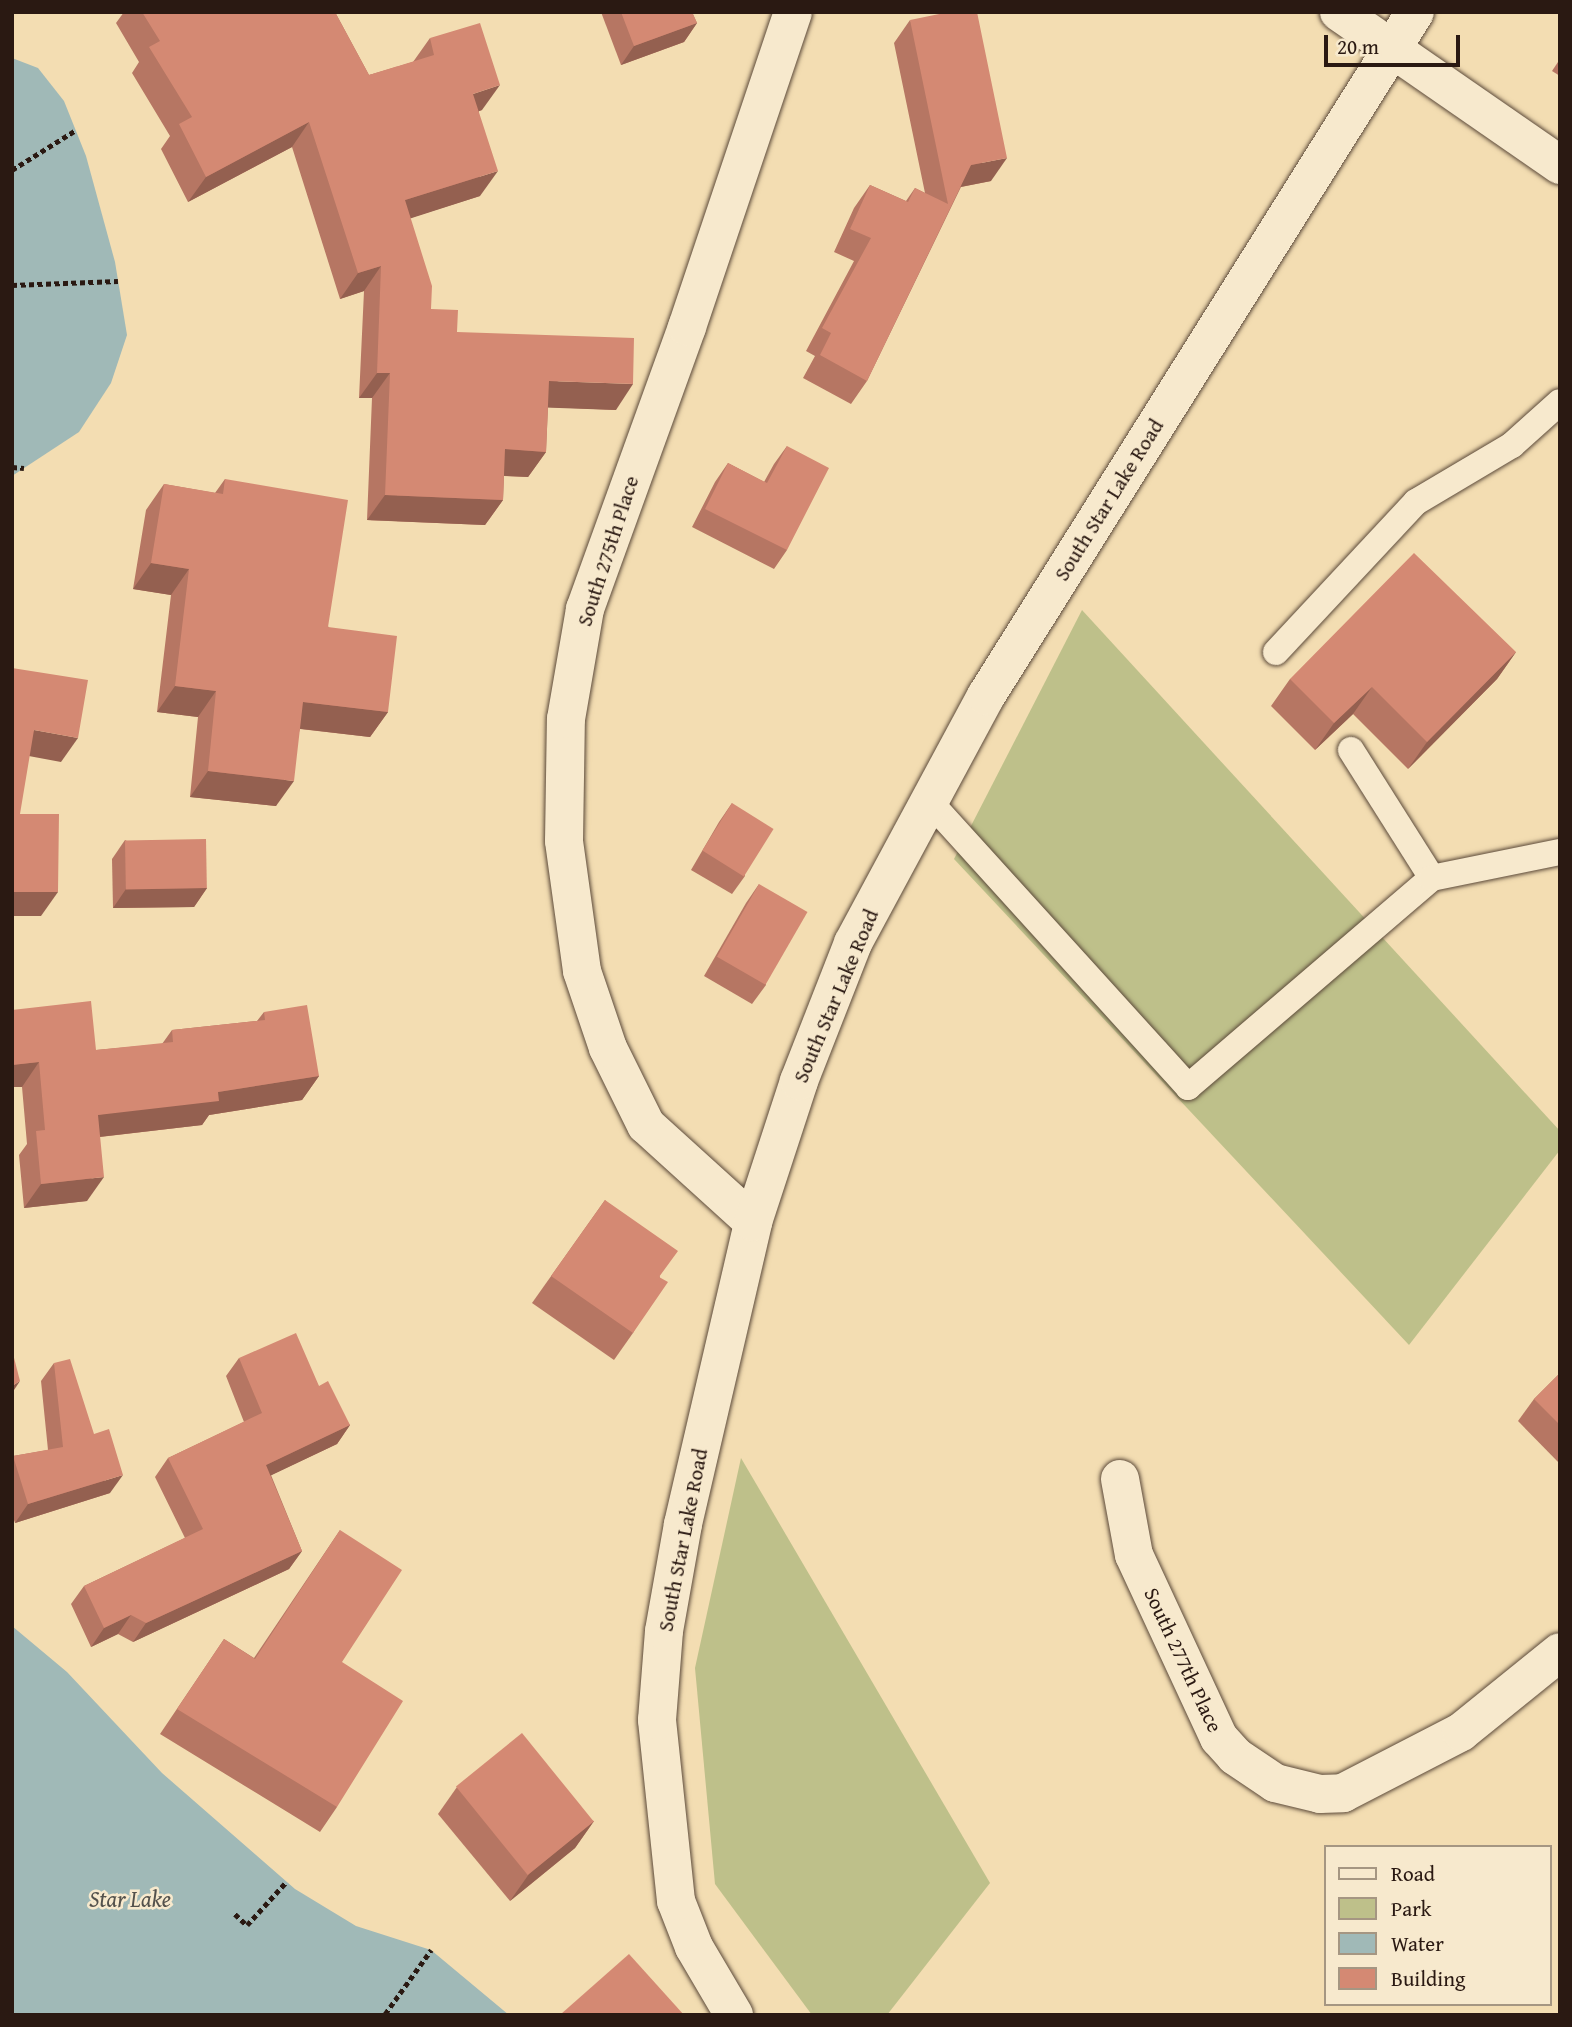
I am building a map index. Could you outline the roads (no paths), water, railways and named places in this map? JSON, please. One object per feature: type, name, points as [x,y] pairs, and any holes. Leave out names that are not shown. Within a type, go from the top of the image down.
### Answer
[{"type":"street","name":"South 275th Place","points":[[753,1222],[646,1125],[608,1048],[582,971],[564,841],[566,719],[585,610],[687,327],[793,12]]},
{"type":"street","points":[[1339,12],[1560,165]]},
{"type":"street","name":"South Star Lake Road","points":[[734,2015],[694,1947],[676,1901],[657,1720],[664,1631],[684,1524],[753,1222],[799,1080],[853,943],[986,696],[1415,12]]},
{"type":"street","name":"South 277th Place","points":[[1120,1479],[1134,1555],[1219,1738],[1235,1756],[1275,1783],[1308,1792],[1343,1793],[1461,1732],[1560,1652]]},
{"type":"lane","points":[[1276,652],[1416,502],[1512,445],[1560,402]]},
{"type":"lane","points":[[1351,750],[1433,878]]},
{"type":"lane","points":[[929,801],[1188,1087],[1433,878],[1560,852]]},
{"type":"water","points":[[12,58],[38,68],[64,101],[86,156],[115,262],[127,335],[111,383],[79,432],[12,476]]},
{"type":"water","name":"Star Lake","points":[[12,1626],[67,1672],[162,1773],[295,1889],[356,1926],[431,1950],[509,2015],[12,2015]]}]
